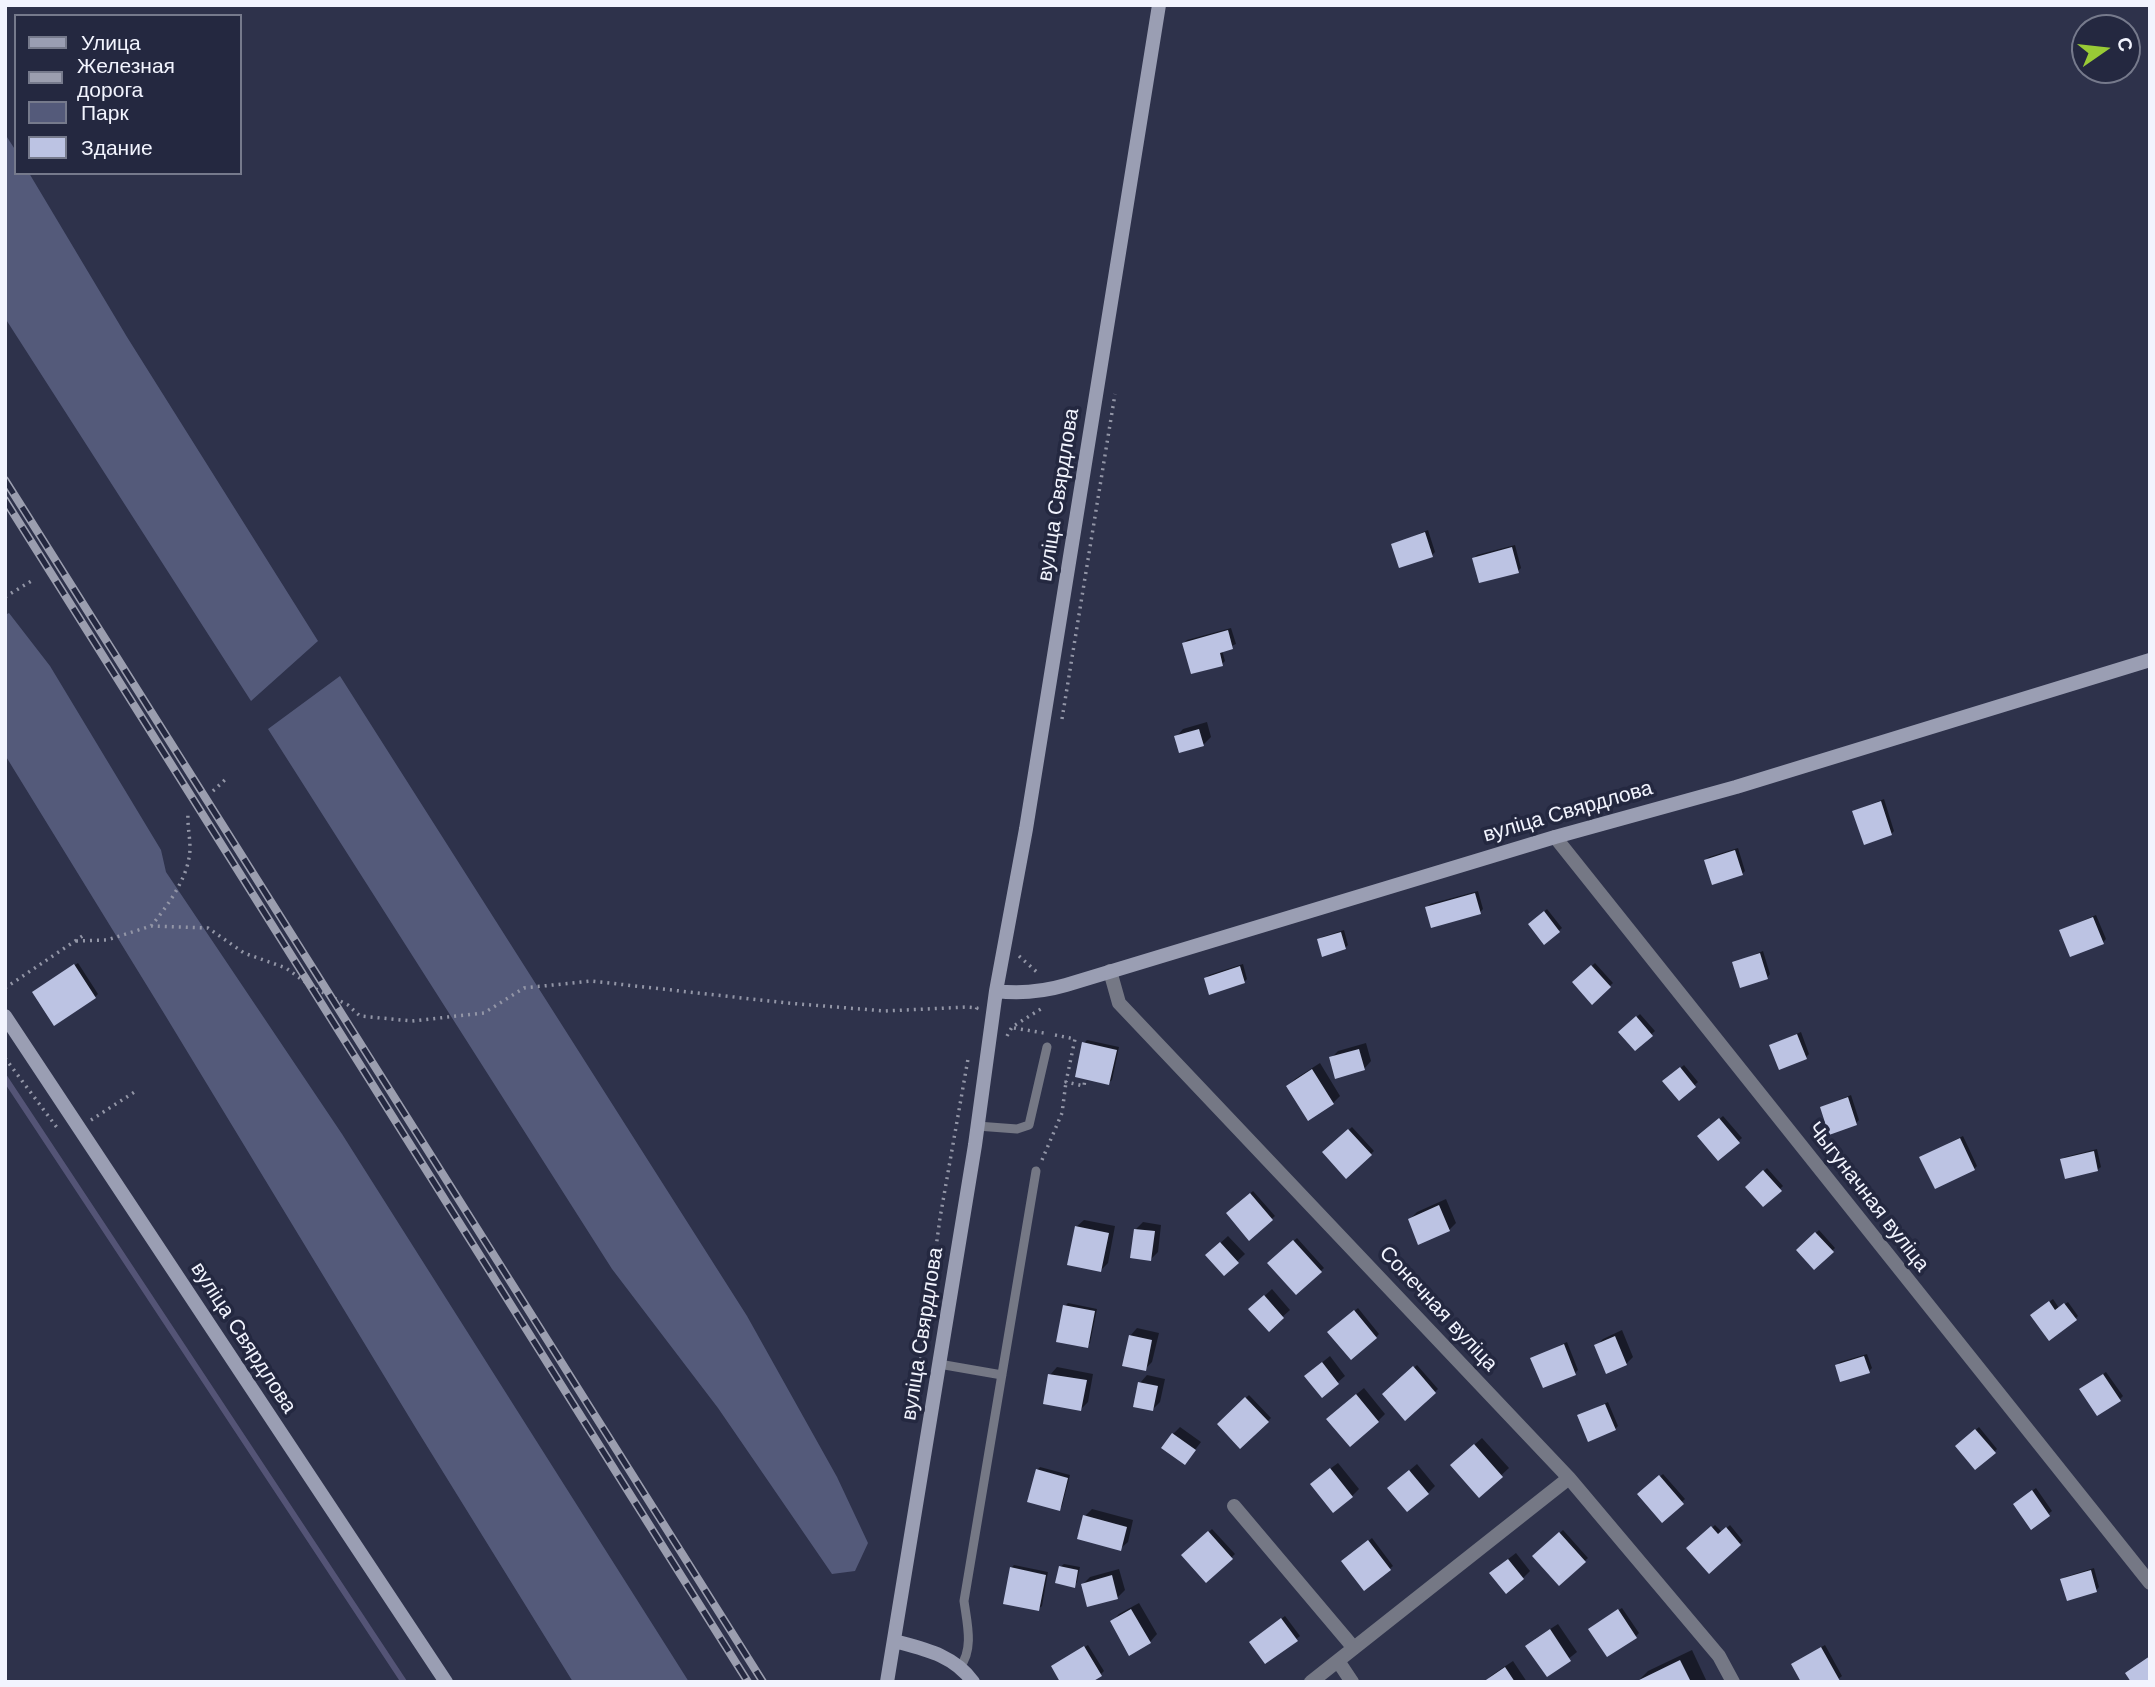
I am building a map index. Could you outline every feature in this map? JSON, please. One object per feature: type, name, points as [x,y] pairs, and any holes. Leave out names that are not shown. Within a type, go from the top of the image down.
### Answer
[{"type":"street","name":"вуліца Свярдлова","points":[[887,1682],[977,1126],[996,991],[1033,788],[1159,5]]},
{"type":"street","name":"вуліца Свярдлова","points":[[996,991],[1043,992],[1555,837],[1736,787],[2150,660]]},
{"type":"street","name":"Чыгуначная вуліца","points":[[1555,837],[2150,1583]]},
{"type":"street","name":"Сонечная вуліца","points":[[1110,971],[1119,1003],[1569,1478],[1719,1656],[1734,1682]]},
{"type":"street","name":"вуліца Свярдлова","points":[[5,1016],[446,1682]]},
{"type":"street","points":[[1311,1682],[1569,1478]]},
{"type":"street","points":[[1234,1506],[1353,1647]]},
{"type":"street","points":[[894,1641],[941,1654],[960,1667],[973,1682]]},
{"type":"street","points":[[1338,1661],[1352,1682]]},
{"type":"lane","points":[[977,1126],[1017,1129],[1029,1125],[1047,1047]]},
{"type":"lane","points":[[960,1667],[968,1657],[964,1601],[1036,1171]]},
{"type":"lane","points":[[939,1364],[1002,1375]]},
{"type":"path","points":[[5,597],[33,579]]},
{"type":"path","points":[[213,791],[229,777]]},
{"type":"path","points":[[151,926],[165,909],[190,858],[188,813]]},
{"type":"path","points":[[76,941],[107,940],[151,926],[208,928],[244,953],[286,968],[312,987],[348,1005],[360,1016],[412,1021],[484,1013],[524,988],[591,981],[884,1011],[977,1008],[974,1021]]},
{"type":"path","points":[[5,988],[84,935]]},
{"type":"path","points":[[933,1269],[970,1048]]},
{"type":"path","points":[[1036,1171],[1062,1113],[1066,1082]]},
{"type":"path","points":[[79,1128],[136,1091]]},
{"type":"green space","points":[[5,134],[14,148],[14,175],[30,175],[127,337],[318,641],[251,701],[5,318]]},
{"type":"green space","points":[[9,613],[50,666],[161,850],[166,872],[342,1134],[689,1682],[573,1682],[5,755],[5,615]]},
{"type":"green space","points":[[340,676],[747,1316],[837,1477],[868,1543],[855,1571],[832,1574],[718,1408],[612,1269],[268,729]]},
{"type":"building","points":[[1425,532],[1433,557],[1399,568],[1391,544]]},
{"type":"building","points":[[1512,547],[1519,573],[1479,583],[1472,558]]},
{"type":"building","points":[[1228,630],[1233,649],[1220,653],[1223,666],[1191,674],[1182,643]]},
{"type":"building","points":[[1199,729],[1204,746],[1179,753],[1174,736]]},
{"type":"building","points":[[1881,801],[1892,835],[1864,845],[1852,811]]},
{"type":"building","points":[[1735,850],[1743,875],[1712,885],[1704,860]]},
{"type":"building","points":[[1475,893],[1481,914],[1431,928],[1425,907]]},
{"type":"building","points":[[1544,911],[1560,932],[1544,945],[1528,924]]},
{"type":"building","points":[[2093,917],[2104,944],[2070,957],[2059,930]]},
{"type":"building","points":[[1341,932],[1346,949],[1322,957],[1317,939]]},
{"type":"building","points":[[1760,953],[1768,979],[1740,988],[1732,962]]},
{"type":"building","points":[[74,964],[96,998],[54,1026],[32,992]]},
{"type":"building","points":[[1591,965],[1611,987],[1592,1005],[1572,982]]},
{"type":"building","points":[[1240,966],[1245,983],[1209,995],[1204,978]]},
{"type":"building","points":[[1636,1016],[1653,1036],[1635,1051],[1618,1032]]},
{"type":"building","points":[[1797,1034],[1807,1059],[1779,1070],[1769,1045]]},
{"type":"building","points":[[1082,1042],[1117,1050],[1109,1085],[1075,1077]]},
{"type":"building","points":[[1359,1049],[1365,1070],[1335,1079],[1329,1057]]},
{"type":"building","points":[[1680,1067],[1696,1087],[1679,1101],[1662,1081]]},
{"type":"building","points":[[1312,1069],[1334,1104],[1308,1121],[1286,1086]]},
{"type":"building","points":[[1848,1097],[1857,1125],[1829,1135],[1820,1107]]},
{"type":"building","points":[[1719,1118],[1740,1143],[1718,1161],[1697,1136]]},
{"type":"building","points":[[1348,1129],[1372,1155],[1346,1179],[1322,1152]]},
{"type":"building","points":[[1960,1138],[1975,1170],[1935,1189],[1919,1157]]},
{"type":"building","points":[[2094,1151],[2098,1171],[2065,1179],[2060,1159]]},
{"type":"building","points":[[1763,1170],[1782,1191],[1763,1207],[1745,1187]]},
{"type":"building","points":[[1250,1193],[1273,1220],[1249,1241],[1226,1213]]},
{"type":"building","points":[[1439,1205],[1450,1231],[1418,1245],[1408,1219]]},
{"type":"building","points":[[1075,1226],[1109,1233],[1101,1272],[1067,1265]]},
{"type":"building","points":[[1134,1229],[1155,1231],[1151,1261],[1130,1258]]},
{"type":"building","points":[[1815,1232],[1834,1252],[1814,1270],[1796,1250]]},
{"type":"building","points":[[1293,1240],[1322,1272],[1296,1295],[1267,1263]]},
{"type":"building","points":[[1220,1242],[1239,1263],[1224,1276],[1205,1255]]},
{"type":"building","points":[[1264,1295],[1284,1318],[1269,1332],[1248,1309]]},
{"type":"building","points":[[2049,1301],[2055,1310],[2064,1303],[2077,1320],[2049,1341],[2030,1315]]},
{"type":"building","points":[[1063,1305],[1095,1311],[1088,1348],[1056,1342]]},
{"type":"building","points":[[1354,1310],[1377,1338],[1351,1360],[1327,1332]]},
{"type":"building","points":[[1129,1335],[1152,1340],[1146,1371],[1122,1366]]},
{"type":"building","points":[[1615,1336],[1627,1365],[1606,1374],[1594,1345]]},
{"type":"building","points":[[1564,1344],[1576,1375],[1543,1388],[1530,1358]]},
{"type":"building","points":[[1864,1356],[1870,1373],[1840,1382],[1835,1365]]},
{"type":"building","points":[[1322,1362],[1339,1384],[1322,1398],[1304,1376]]},
{"type":"building","points":[[1413,1366],[1436,1393],[1405,1421],[1382,1394]]},
{"type":"building","points":[[1048,1374],[1087,1380],[1081,1411],[1043,1404]]},
{"type":"building","points":[[2103,1374],[2121,1401],[2097,1416],[2079,1389]]},
{"type":"building","points":[[1138,1382],[1158,1386],[1153,1411],[1133,1407]]},
{"type":"building","points":[[1356,1394],[1379,1422],[1350,1447],[1326,1419]]},
{"type":"building","points":[[1245,1397],[1269,1422],[1240,1449],[1217,1424]]},
{"type":"building","points":[[1605,1404],[1616,1430],[1588,1442],[1577,1415]]},
{"type":"building","points":[[1975,1429],[1996,1453],[1975,1470],[1955,1446]]},
{"type":"building","points":[[1172,1433],[1196,1450],[1185,1465],[1161,1448]]},
{"type":"building","points":[[1474,1444],[1503,1477],[1479,1498],[1450,1465]]},
{"type":"building","points":[[1330,1468],[1353,1497],[1333,1513],[1310,1484]]},
{"type":"building","points":[[1036,1469],[1068,1478],[1060,1511],[1027,1502]]},
{"type":"building","points":[[1409,1470],[1429,1494],[1407,1512],[1387,1488]]},
{"type":"building","points":[[1659,1475],[1684,1504],[1662,1523],[1637,1494]]},
{"type":"building","points":[[2032,1490],[2050,1516],[2031,1530],[2013,1504]]},
{"type":"building","points":[[1083,1515],[1127,1527],[1121,1551],[1077,1539]]},
{"type":"building","points":[[1711,1526],[1718,1534],[1726,1527],[1741,1545],[1709,1574],[1686,1548]]},
{"type":"building","points":[[1208,1531],[1233,1559],[1206,1583],[1181,1555]]},
{"type":"building","points":[[1559,1532],[1586,1562],[1559,1586],[1532,1556]]},
{"type":"building","points":[[1368,1540],[1391,1570],[1364,1591],[1341,1561]]},
{"type":"building","points":[[1508,1559],[1524,1579],[1506,1594],[1489,1573]]},
{"type":"building","points":[[1059,1566],[1078,1570],[1075,1588],[1055,1583]]},
{"type":"building","points":[[1010,1567],[1046,1575],[1039,1611],[1003,1604]]},
{"type":"building","points":[[2091,1570],[2097,1592],[2067,1601],[2060,1579]]},
{"type":"building","points":[[1112,1575],[1118,1599],[1087,1607],[1081,1584]]},
{"type":"building","points":[[1131,1609],[1151,1643],[1129,1656],[1110,1621]]},
{"type":"building","points":[[1618,1609],[1637,1638],[1607,1657],[1588,1629]]},
{"type":"building","points":[[1281,1618],[1298,1641],[1265,1664],[1249,1642]]},
{"type":"building","points":[[1550,1629],[1571,1661],[1547,1677],[1525,1646]]},
{"type":"building","points":[[1084,1646],[1102,1676],[1092,1682],[1060,1682],[1051,1666]]},
{"type":"building","points":[[1821,1647],[1840,1681],[1801,1682],[1791,1664]]},
{"type":"building","points":[[2150,1656],[2150,1682],[2131,1682],[2125,1673]]},
{"type":"building","points":[[1680,1660],[1691,1682],[1635,1682]]},
{"type":"building","points":[[1505,1667],[1515,1682],[1483,1682]]},
{"type":"waterway","points":[[5,1078],[404,1682]]},
{"type":"railway","points":[[5,480],[763,1682]]},
{"type":"railway","points":[[5,500],[748,1682]]}]
